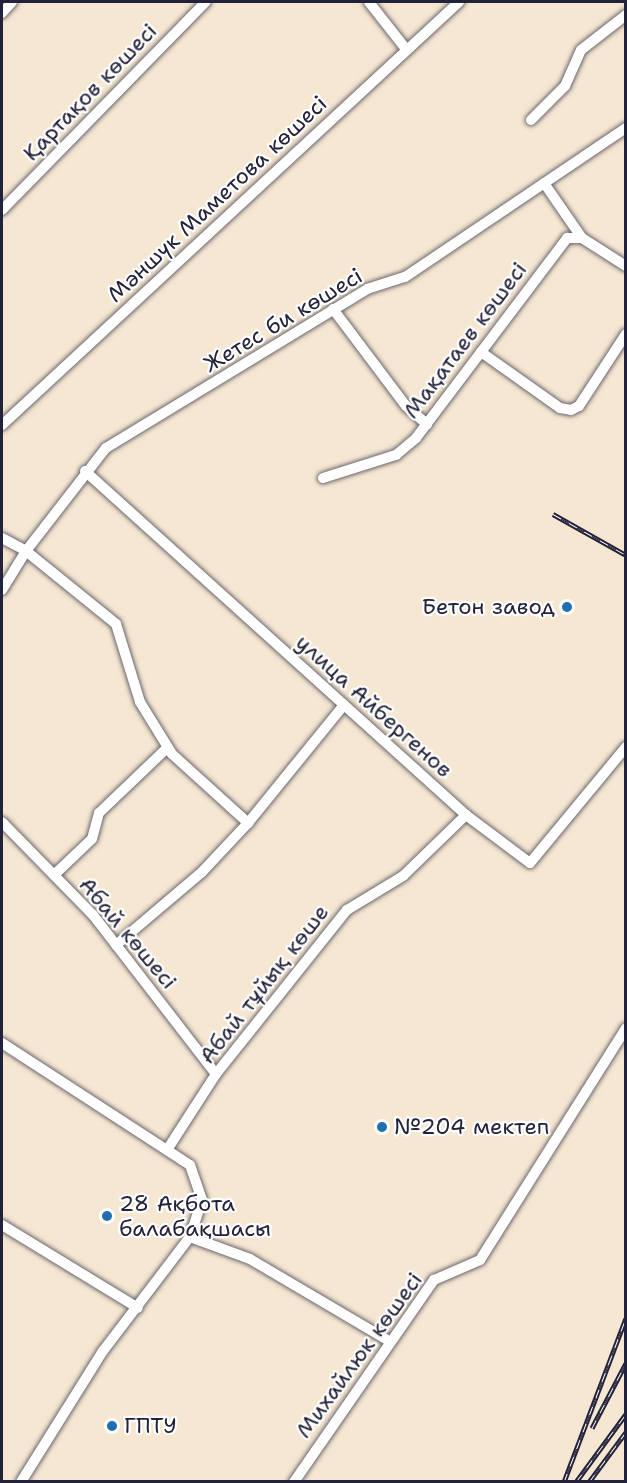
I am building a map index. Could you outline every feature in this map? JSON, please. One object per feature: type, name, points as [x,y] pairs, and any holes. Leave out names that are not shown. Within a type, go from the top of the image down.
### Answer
[{"type":"street","points":[[2,13],[12,2]]},
{"type":"street","name":"Қартақов көшесі","points":[[2,210],[206,2]]},
{"type":"street","points":[[369,2],[406,50]]},
{"type":"street","name":"Мәншүк Маметова көшесі","points":[[2,425],[459,2]]},
{"type":"street","points":[[531,120],[565,86],[581,50],[626,15]]},
{"type":"street","name":"Жетес би көшесі","points":[[2,590],[26,551],[85,471],[106,448],[367,289],[405,278],[626,128]]},
{"type":"street","points":[[544,183],[582,238],[626,266]]},
{"type":"street","name":"Мақатаев көшесі","points":[[323,478],[396,455],[427,424],[567,238],[582,238]]},
{"type":"street","points":[[333,309],[406,406],[427,424]]},
{"type":"street","points":[[481,352],[560,408],[571,410],[579,406],[626,334]]},
{"type":"street","name":"улица Айбергенов","points":[[85,471],[466,815],[530,863],[626,747]]},
{"type":"street","points":[[2,538],[26,551],[116,624],[141,702],[168,747],[248,823]]},
{"type":"street","points":[[116,945],[202,873],[248,823],[345,705]]},
{"type":"street","points":[[54,875],[92,839],[99,813],[168,747]]},
{"type":"street","name":"Абай тұйық көше","points":[[167,1150],[216,1074],[347,910],[404,876],[466,815]]},
{"type":"street","name":"Абай көшесі","points":[[2,822],[54,875],[116,945],[216,1074]]},
{"type":"street","name":"Михайлюк көшесі","points":[[294,1482],[389,1341],[434,1280],[480,1260],[626,1028]]},
{"type":"street","points":[[2,1043],[190,1165],[202,1200],[190,1237],[103,1351],[21,1482]]},
{"type":"street","points":[[2,1225],[138,1308]]},
{"type":"street","points":[[190,1237],[250,1259],[389,1341]]},
{"type":"railway","points":[[553,514],[626,555]]},
{"type":"railway","points":[[564,1482],[626,1318]]},
{"type":"railway","points":[[592,1428],[626,1363]]},
{"type":"railway","points":[[576,1482],[626,1414]]},
{"type":"railway","points":[[589,1482],[626,1432]]},
{"type":"place","name":"Бетон завод","points":[[567,607]]},
{"type":"place","name":"№204 мектеп","points":[[382,1127]]},
{"type":"place","name":"28 Ақбота балабақшасы","points":[[107,1216]]},
{"type":"place","name":"ГПТУ","points":[[112,1426]]}]
